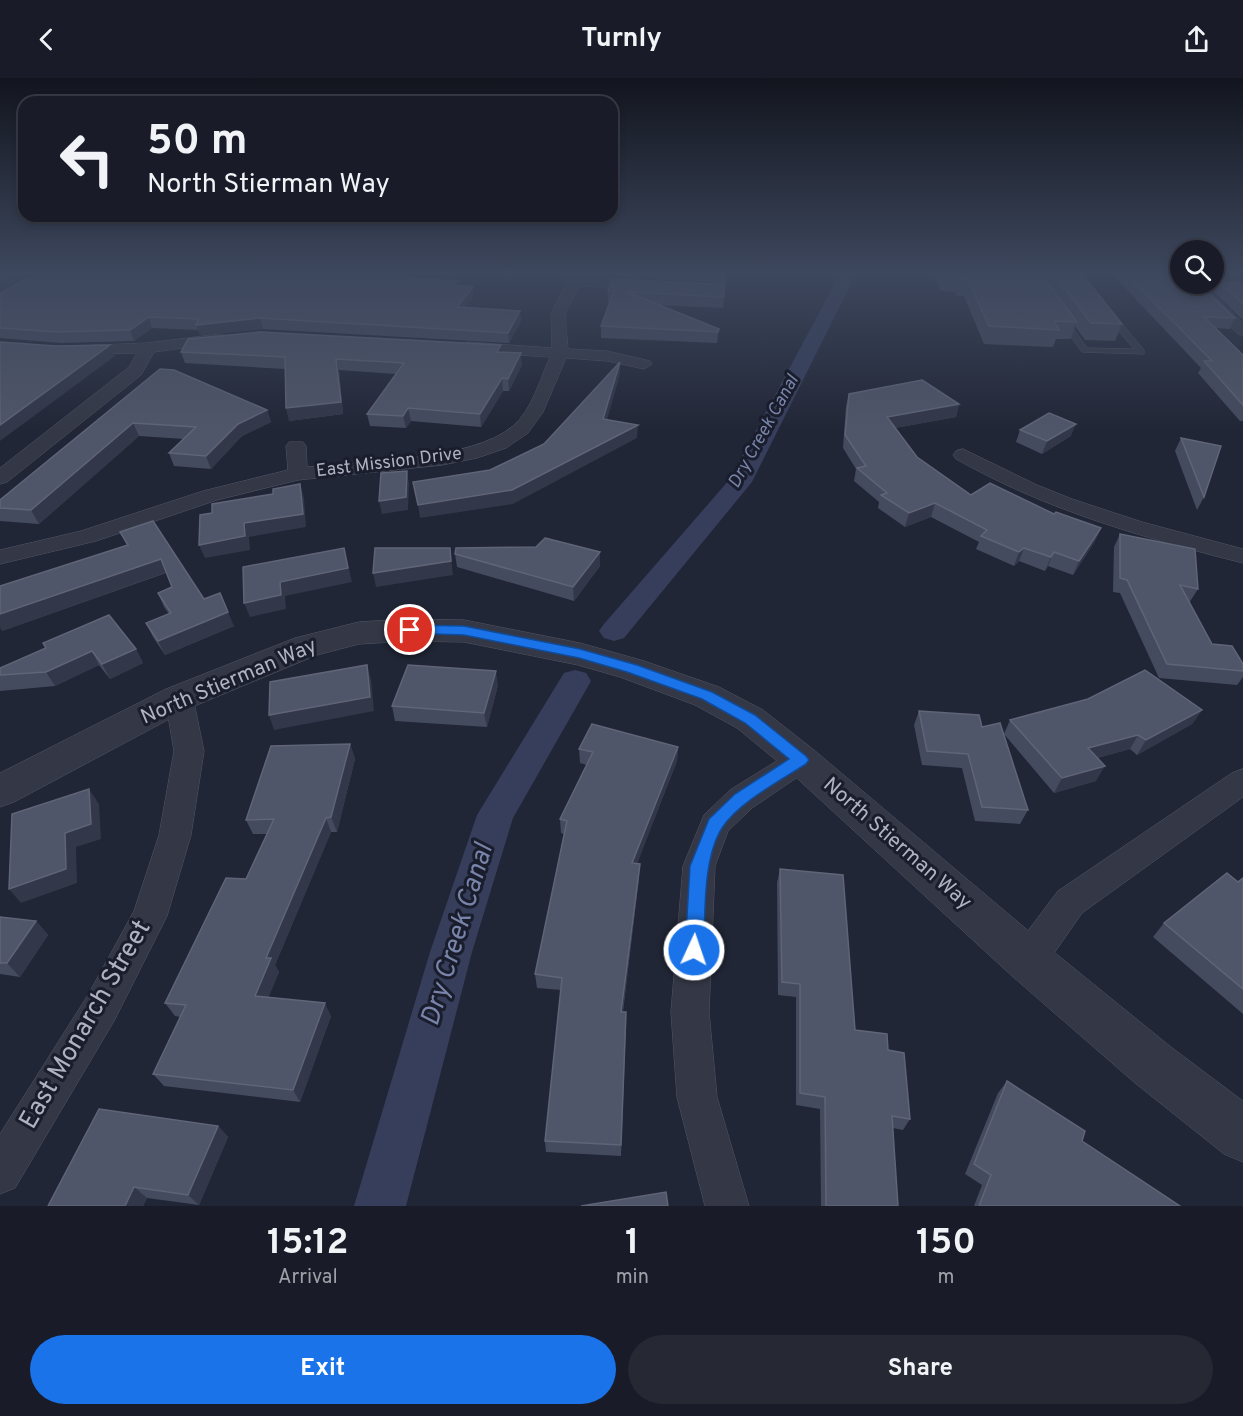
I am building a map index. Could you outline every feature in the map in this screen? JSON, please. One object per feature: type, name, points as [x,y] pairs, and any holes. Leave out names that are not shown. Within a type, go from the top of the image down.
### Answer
[{"type":"street","name":"East Mission Drive","points":[[0,557],[88,536],[210,495],[298,474],[442,459],[470,454],[500,444],[521,429],[534,412],[560,353],[559,327]]},
{"type":"street","points":[[61,350],[147,348],[241,338]]},
{"type":"street","points":[[446,346],[607,356],[644,364]]},
{"type":"street","points":[[0,478],[135,371],[147,348]]},
{"type":"street","name":"East Mission Drive","points":[[296,446],[298,474]]},
{"type":"street","points":[[963,455],[999,477],[1082,511],[1243,556]]},
{"type":"street","name":"North Stierman Way","points":[[0,791],[179,698],[307,646],[349,636],[410,630],[464,631],[580,654],[632,669],[707,696],[750,719],[801,760],[1028,960],[1153,1065],[1243,1136]]},
{"type":"street","name":"East Monarch Street","points":[[0,1173],[101,1008],[150,916],[175,835],[189,751],[179,698]]},
{"type":"street","points":[[727,1206],[698,1097],[690,1012],[699,866],[715,824],[741,799],[801,760]]},
{"type":"street","points":[[1028,960],[1070,902],[1243,781]]},
{"type":"lane","points":[[1068,327],[1085,350],[1141,352],[1120,327]]},
{"type":"building","points":[[135,327],[130,330],[56,332],[0,328]]},
{"type":"building","points":[[403,327],[511,327],[508,333]]},
{"type":"building","points":[[613,327],[713,327],[719,329],[718,332]]},
{"type":"building","points":[[1000,327],[1057,327],[1059,330]]},
{"type":"building","points":[[1178,327],[1214,327],[1243,355],[1243,405],[1204,361],[1212,361]]},
{"type":"building","points":[[260,332],[501,345],[497,352],[521,353],[508,379],[502,378],[480,414],[408,408],[403,416],[367,414],[404,363],[336,359],[341,402],[286,408],[285,357],[181,352],[188,339]]},
{"type":"building","points":[[0,342],[56,346],[110,345],[0,425]]},
{"type":"building","points":[[620,362],[603,419],[638,425],[512,490],[418,505],[413,482],[490,470],[544,444]]},
{"type":"building","points":[[160,369],[174,370],[267,410],[238,424],[206,456],[169,453],[196,427],[133,423],[31,510],[0,508],[0,500]]},
{"type":"building","points":[[922,380],[959,404],[887,417],[917,457],[971,495],[990,483],[1054,514],[1056,512],[1101,528],[1079,561],[1054,552],[1051,557],[1024,548],[1019,552],[981,536],[987,530],[935,503],[909,513],[881,495],[887,493],[857,468],[866,466],[845,435],[849,394]]},
{"type":"building","points":[[1049,413],[1076,424],[1047,441],[1020,430]]},
{"type":"building","points":[[1181,438],[1221,446],[1204,497]]},
{"type":"building","points":[[407,471],[406,497],[379,501],[381,473]]},
{"type":"building","points":[[300,484],[303,514],[244,523],[245,536],[199,545],[200,515],[212,513],[212,504],[273,494],[273,489]]},
{"type":"building","points":[[153,521],[204,599],[220,593],[228,612],[158,641],[146,623],[171,613],[158,593],[172,587],[161,559],[0,614],[0,586],[128,545],[120,532]]},
{"type":"building","points":[[1120,534],[1195,549],[1198,589],[1180,585],[1212,644],[1232,646],[1243,664],[1243,671],[1167,664],[1127,580],[1120,578]]},
{"type":"building","points":[[545,538],[600,552],[573,587],[455,554],[456,548],[536,547]]},
{"type":"building","points":[[344,548],[348,568],[280,582],[281,595],[244,603],[243,567]]},
{"type":"building","points":[[375,548],[450,548],[451,561],[373,573]]},
{"type":"building","points":[[109,615],[136,649],[102,664],[92,651],[46,672],[0,675],[0,668],[46,648],[43,643]]},
{"type":"building","points":[[367,665],[370,697],[269,715],[270,682]]},
{"type":"building","points":[[408,665],[496,671],[484,713],[392,706]]},
{"type":"building","points":[[1145,670],[1202,710],[1146,740],[1138,735],[1088,748],[1105,766],[1062,778],[1010,720],[1088,699]]},
{"type":"building","points":[[919,711],[979,715],[982,727],[1000,723],[1028,810],[982,807],[968,754],[927,751]]},
{"type":"building","points":[[592,724],[678,747],[632,863],[640,864],[621,1012],[626,1012],[621,1145],[545,1141],[562,978],[535,974],[567,821],[560,819],[593,752],[579,749]]},
{"type":"building","points":[[350,744],[331,817],[326,818],[266,958],[271,958],[255,996],[325,1003],[293,1090],[153,1074],[186,1005],[165,1003],[226,878],[246,879],[274,819],[246,820],[271,746]]},
{"type":"building","points":[[89,789],[91,824],[65,833],[66,869],[9,889],[12,814]]},
{"type":"building","points":[[780,869],[843,875],[855,1030],[887,1034],[888,1050],[904,1053],[910,1119],[892,1116],[898,1206],[826,1206],[825,1097],[800,1093],[800,984],[782,982]]},
{"type":"building","points":[[1227,873],[1238,882],[1243,878],[1243,989],[1164,923]]},
{"type":"building","points":[[0,917],[36,921],[7,963],[0,963]]},
{"type":"building","points":[[1007,1081],[1085,1131],[1082,1141],[1180,1206],[979,1206],[991,1175],[974,1164]]},
{"type":"building","points":[[99,1109],[218,1126],[188,1195],[134,1187],[125,1206],[48,1206]]},
{"type":"building","points":[[666,1192],[668,1206],[581,1206]]},
{"type":"waterway","name":"Dry Creek Canal","points":[[614,631],[740,482],[821,327]]},
{"type":"waterway","name":"Dry Creek Canal","points":[[380,1206],[451,952],[495,815],[575,681]]},
{"type":"route","points":[[410,630],[464,631],[580,654],[632,669],[707,696],[750,719],[801,760],[741,799],[715,824],[699,866],[694,950]]}]
